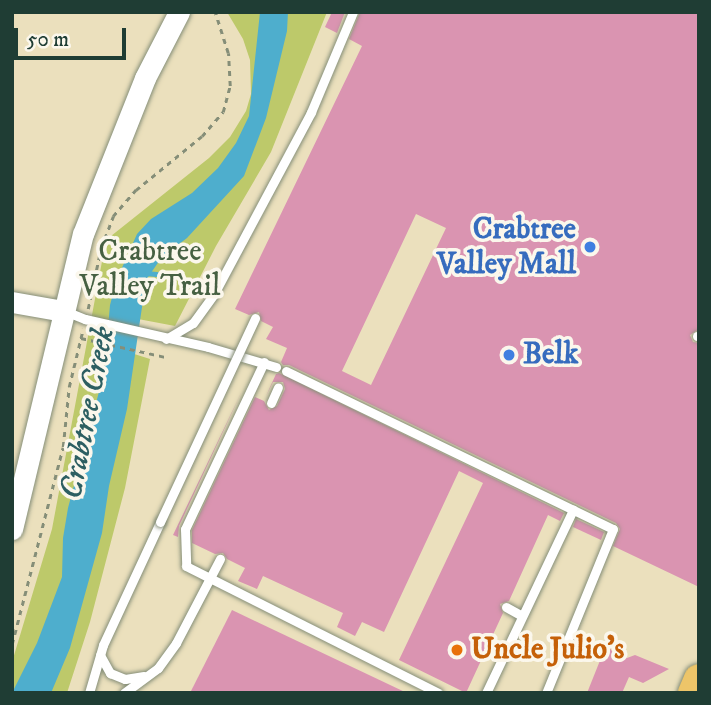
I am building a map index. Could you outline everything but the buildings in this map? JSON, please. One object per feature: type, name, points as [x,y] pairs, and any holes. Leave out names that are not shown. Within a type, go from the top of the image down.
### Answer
[{"type":"highway","points":[[693,693],[699,678]]},
{"type":"street","points":[[12,529],[83,234],[145,79],[179,12]]},
{"type":"street","points":[[12,302],[63,311]]},
{"type":"lane","points":[[166,339],[193,324],[214,295],[311,112],[353,12]]},
{"type":"lane","points":[[63,311],[276,367]]},
{"type":"lane","points":[[89,693],[100,655],[255,318]]},
{"type":"lane","points":[[264,362],[185,529],[186,566],[438,693]]},
{"type":"lane","points":[[286,371],[613,529],[546,693]]},
{"type":"lane","points":[[271,403],[278,387]]},
{"type":"lane","points":[[486,693],[573,510]]},
{"type":"lane","points":[[124,693],[136,689],[158,668],[176,643],[220,559]]},
{"type":"lane","points":[[506,607],[522,616]]},
{"type":"lane","points":[[100,655],[110,673],[125,679],[149,675]]},
{"type":"path","points":[[90,303],[101,248],[113,216],[136,190],[202,136],[223,112],[229,86],[228,53],[215,12]]},
{"type":"path","points":[[12,644],[63,447],[69,387],[81,338],[165,357]]},
{"type":"green space","name":"Crabtree Valley Trail","points":[[227,12],[327,12],[271,152],[216,246],[175,326],[138,319],[128,352],[150,359],[125,488],[90,622],[67,693],[12,693],[12,662],[52,529],[106,240],[209,158],[230,137],[246,111],[251,94],[250,60],[243,39]]},
{"type":"water","points":[[260,12],[288,12],[287,31],[266,118],[244,176],[187,238],[162,257],[146,280],[127,409],[109,486],[102,533],[70,648],[51,693],[12,693],[37,643],[62,577],[63,538],[68,508],[104,373],[110,305],[117,279],[137,234],[151,219],[192,193],[218,168],[236,143],[249,116]]},
{"type":"waterway","points":[[147,273],[167,275]]},
{"type":"place","name":"Crabtree Valley Mall","points":[[590,247]]},
{"type":"place","name":"Belk","points":[[509,355]]},
{"type":"place","name":"Uncle Julio's","points":[[457,650]]},
{"type":"water label","name":"Crabtree Creek","points":[[88,413]]}]
